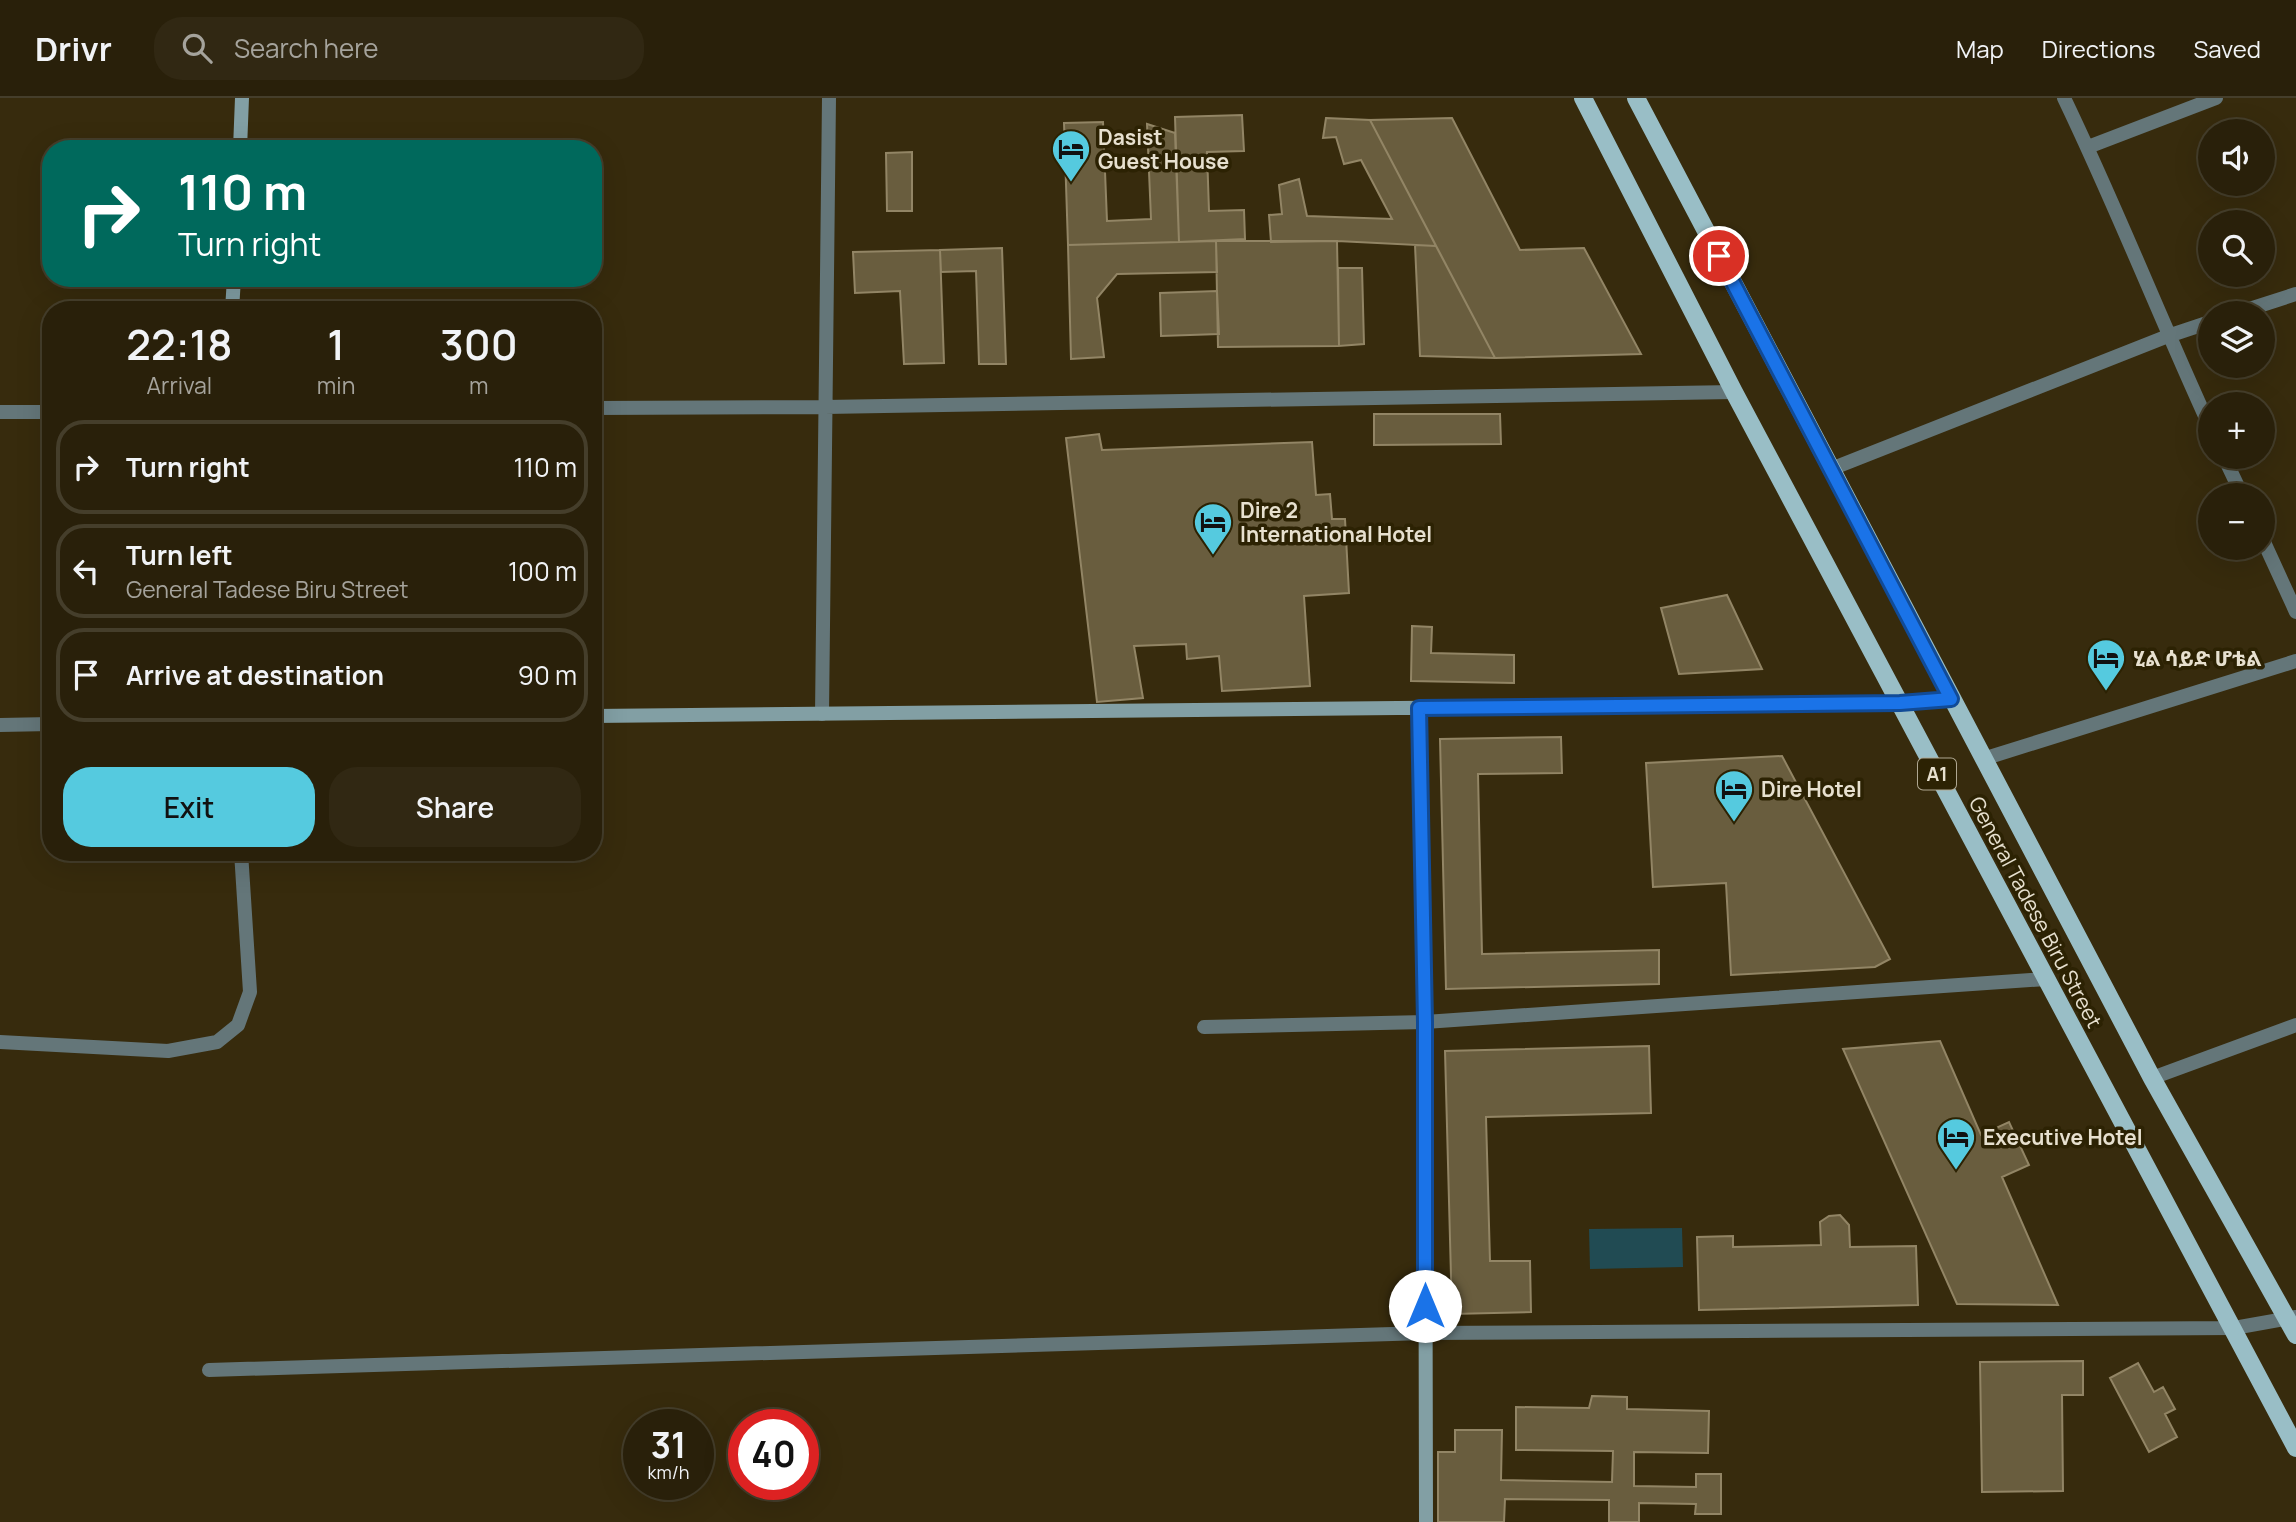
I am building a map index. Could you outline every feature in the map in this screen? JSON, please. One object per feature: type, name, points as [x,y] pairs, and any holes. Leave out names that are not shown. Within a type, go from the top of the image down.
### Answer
[{"type":"main road","name":"General Tadese Biru Street","points":[[1583,98],[1734,391],[2296,1448]]},
{"type":"main road","name":"General Tadese Biru Street","points":[[1636,98],[2152,1078],[2292,1317],[2296,1335]]},
{"type":"street","points":[[240,140],[242,98]]},
{"type":"street","points":[[822,714],[829,98]]},
{"type":"street","points":[[2064,98],[2088,147],[2198,401]]},
{"type":"street","points":[[2088,147],[2216,98]]},
{"type":"street","points":[[2274,301],[2296,294]]},
{"type":"street","points":[[1831,469],[2198,326]]},
{"type":"street","points":[[602,408],[825,407],[1734,391]]},
{"type":"street","points":[[0,412],[42,412]]},
{"type":"street","points":[[2272,560],[2296,611]]},
{"type":"street","points":[[1983,759],[2296,661]]},
{"type":"street","points":[[602,716],[1900,703],[1951,699]]},
{"type":"street","points":[[1419,708],[1425,1022],[1426,1522]]},
{"type":"street","points":[[0,725],[42,724]]},
{"type":"street","points":[[0,1042],[168,1051],[217,1042],[238,1025],[250,992],[242,861]]},
{"type":"street","points":[[1204,1027],[1425,1022],[2046,979]]},
{"type":"street","points":[[2152,1078],[2296,1025]]},
{"type":"street","points":[[208,1370],[1425,1333],[2234,1328],[2292,1317]]},
{"type":"water","points":[[1682,1228],[1683,1267],[1590,1269],[1589,1229]]},
{"type":"building","points":[[1242,115],[1244,151],[1207,152],[1209,211],[1244,210],[1245,239],[1179,242],[1175,117]]},
{"type":"building","points":[[1326,118],[1370,120],[1436,246],[1337,241],[1271,242],[1269,215],[1282,214],[1279,185],[1299,179],[1307,216],[1392,219],[1361,160],[1344,164],[1336,137],[1323,138]]},
{"type":"building","points":[[1452,118],[1520,250],[1584,248],[1641,354],[1495,358],[1370,120]]},
{"type":"building","points":[[1103,122],[1107,221],[1151,219],[1147,124],[1175,133],[1179,242],[1068,245],[1064,123]]},
{"type":"building","points":[[912,152],[912,211],[887,211],[886,153]]},
{"type":"building","points":[[1216,241],[1337,241],[1339,346],[1218,347]]},
{"type":"building","points":[[1216,241],[1217,272],[1117,274],[1097,298],[1104,357],[1071,359],[1068,245]]},
{"type":"building","points":[[1415,245],[1436,246],[1495,358],[1420,356]]},
{"type":"building","points":[[1002,248],[1006,364],[979,364],[976,271],[941,272],[940,250]]},
{"type":"building","points":[[940,250],[944,363],[904,364],[900,291],[855,293],[853,252]]},
{"type":"building","points":[[1338,268],[1362,268],[1364,344],[1339,346]]},
{"type":"building","points":[[1217,291],[1219,334],[1161,336],[1160,293]]},
{"type":"building","points":[[1374,414],[1500,414],[1501,444],[1374,445]]},
{"type":"building","name":"Dire 2 International Hotel","points":[[1099,434],[1102,450],[1312,442],[1316,495],[1330,494],[1332,519],[1345,519],[1349,593],[1304,596],[1310,686],[1222,691],[1219,656],[1187,659],[1186,644],[1134,646],[1143,698],[1097,702],[1066,438]]},
{"type":"building","points":[[1727,595],[1762,669],[1679,674],[1661,608]]},
{"type":"building","points":[[1412,626],[1432,627],[1431,653],[1514,655],[1514,683],[1411,681]]},
{"type":"building","points":[[1561,737],[1562,773],[1478,774],[1482,954],[1659,950],[1659,984],[1446,989],[1440,739]]},
{"type":"building","name":"Dire Hotel","points":[[1782,756],[1890,959],[1875,967],[1731,975],[1726,883],[1653,887],[1646,763]]},
{"type":"building","name":"Executive Hotel","points":[[1940,1041],[1981,1135],[2009,1122],[2029,1165],[2002,1177],[2058,1305],[1957,1304],[1843,1049]]},
{"type":"building","points":[[1649,1046],[1651,1113],[1486,1117],[1490,1261],[1530,1261],[1531,1312],[1452,1314],[1445,1051]]},
{"type":"building","points":[[1840,1215],[1849,1225],[1850,1247],[1916,1246],[1918,1305],[1699,1310],[1697,1237],[1733,1236],[1733,1247],[1821,1245],[1820,1222],[1829,1216]]},
{"type":"building","points":[[2083,1361],[2083,1395],[2062,1395],[2063,1491],[1982,1492],[1980,1362]]},
{"type":"building","points":[[2138,1363],[2154,1392],[2163,1387],[2175,1409],[2165,1414],[2177,1437],[2149,1452],[2110,1378]]},
{"type":"building","points":[[1592,1396],[1627,1397],[1627,1409],[1709,1411],[1708,1453],[1634,1452],[1634,1486],[1696,1487],[1696,1474],[1721,1474],[1721,1514],[1695,1514],[1696,1504],[1639,1503],[1639,1522],[1609,1522],[1609,1500],[1505,1499],[1504,1522],[1438,1522],[1438,1452],[1455,1452],[1455,1430],[1502,1430],[1501,1480],[1612,1482],[1613,1451],[1516,1450],[1516,1407],[1589,1408]]},
{"type":"place","name":"Dasist Guest House","points":[[1071,183]]},
{"type":"place","name":"Dire 2 International Hotel","points":[[1213,556]]},
{"type":"place","name":"ሂል ሳይድ ሆቴል","points":[[2106,692]]},
{"type":"place","name":"Dire Hotel","points":[[1734,823]]},
{"type":"place","name":"Executive Hotel","points":[[1956,1171]]},
{"type":"route","points":[[1425,1306],[1425,1022],[1419,708],[1900,703],[1951,699],[1719,256]]}]
